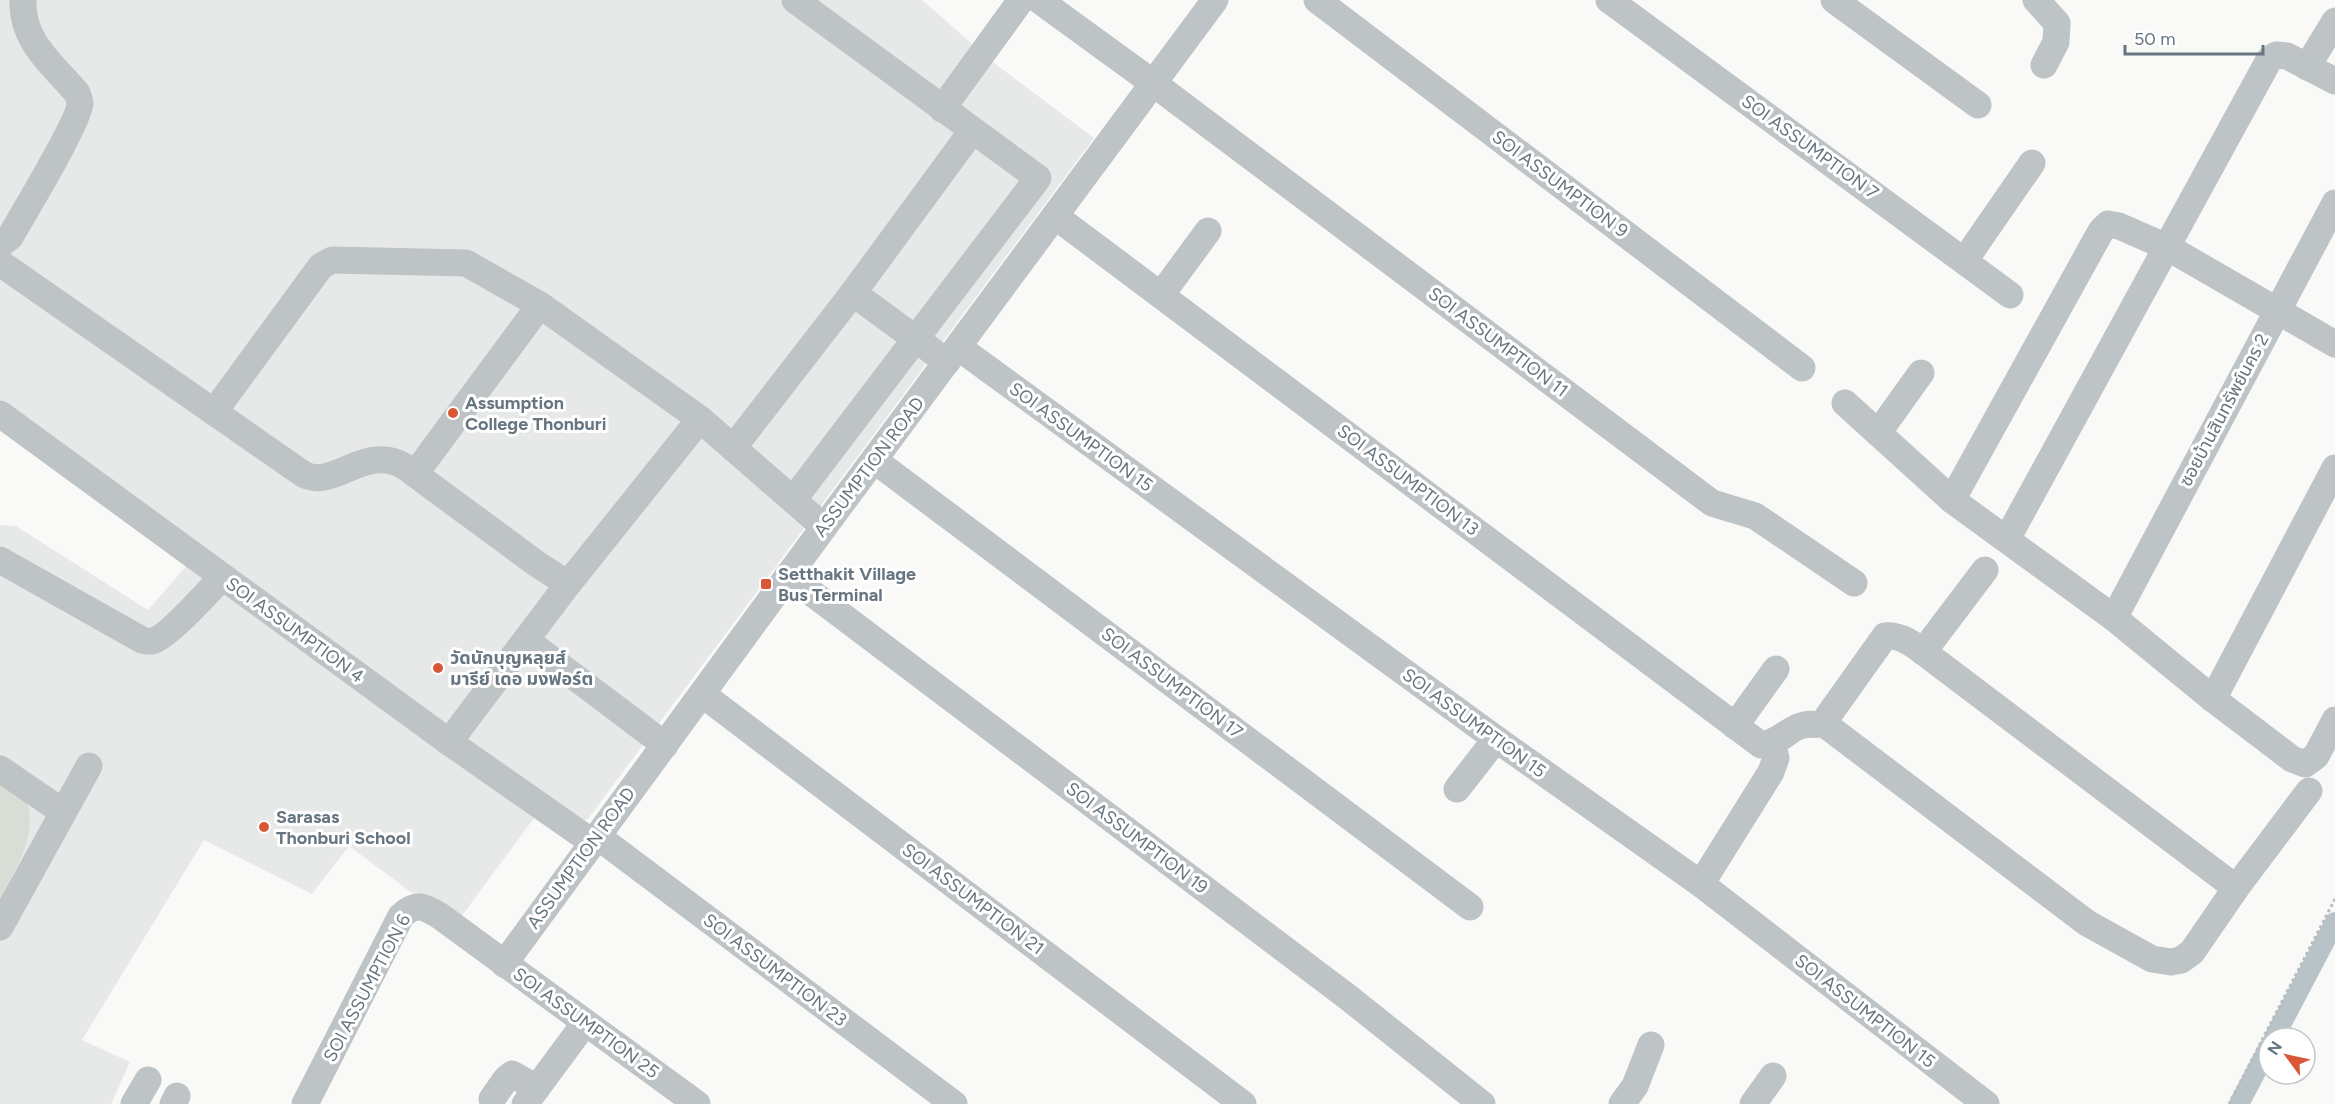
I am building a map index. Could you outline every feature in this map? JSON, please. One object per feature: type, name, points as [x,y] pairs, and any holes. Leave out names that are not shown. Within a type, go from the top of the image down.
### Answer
[{"type":"street","points":[[23,0],[26,26],[33,43],[77,93],[80,103],[62,142],[5,241],[3,273],[312,478],[323,478],[367,461],[385,459],[398,463],[568,584]]},
{"type":"street","name":"SOI ASSUMPTION 13","points":[[795,0],[1038,178],[1062,207],[1161,295],[1735,726],[1766,744]]},
{"type":"street","points":[[942,109],[1021,0]]},
{"type":"street","name":"SOI ASSUMPTION 11","points":[[1039,0],[1712,503],[1755,516],[1854,583]]},
{"type":"street","name":"ASSUMPTION ROAD","points":[[504,964],[788,575],[1215,0]]},
{"type":"street","name":"SOI ASSUMPTION 9","points":[[1317,0],[1802,368]]},
{"type":"street","name":"SOI ASSUMPTION 7","points":[[1609,0],[2010,295]]},
{"type":"street","points":[[1834,0],[1978,105]]},
{"type":"street","points":[[2036,0],[2057,23],[2056,42],[2044,65]]},
{"type":"street","points":[[2307,67],[2335,21]]},
{"type":"street","points":[[2007,539],[2269,60],[2277,55],[2287,56],[2335,81]]},
{"type":"street","points":[[733,448],[853,293],[972,131]]},
{"type":"street","points":[[1965,260],[2032,163]]},
{"type":"street","points":[[793,500],[1038,178]]},
{"type":"street","name":"ซอยบ้านสินทรัพย์นคร 2","points":[[2114,618],[2335,203]]},
{"type":"street","points":[[1952,500],[2101,231],[2108,225],[2119,226],[2167,247],[2335,344]]},
{"type":"street","points":[[1161,295],[1208,231]]},
{"type":"street","points":[[214,412],[321,266],[332,260],[466,263],[540,305],[700,419],[824,527]]},
{"type":"street","name":"SOI ASSUMPTION 15","points":[[853,293],[915,338],[953,354],[1701,884],[1986,1104]]},
{"type":"street","points":[[415,474],[540,305]]},
{"type":"street","points":[[1878,433],[1921,373]]},
{"type":"street","points":[[1845,403],[1952,500],[2114,618],[2213,699],[2292,759],[2305,764],[2316,756],[2335,720]]},
{"type":"street","name":"SOI ASSUMPTION 4","points":[[0,414],[450,742],[594,839]]},
{"type":"street","points":[[450,742],[568,584],[700,419]]},
{"type":"street","name":"SOI ASSUMPTION 17","points":[[874,460],[1470,907]]},
{"type":"street","points":[[2213,699],[2335,468]]},
{"type":"street","points":[[0,560],[142,640],[152,641],[160,638],[173,627],[222,577]]},
{"type":"street","points":[[1923,652],[1985,570]]},
{"type":"street","name":"SOI ASSUMPTION 19","points":[[788,575],[1340,991],[1482,1104]]},
{"type":"street","points":[[1701,884],[1771,772],[1776,758],[1766,744],[1804,725],[1816,726],[1823,723],[1885,636],[1893,636],[1923,652],[2236,888]]},
{"type":"street","points":[[527,641],[665,746]]},
{"type":"street","points":[[1735,726],[1776,669]]},
{"type":"street","name":"SOI ASSUMPTION 21","points":[[702,694],[1243,1104]]},
{"type":"street","points":[[1823,723],[2087,923],[2152,959],[2171,962],[2181,960],[2192,952],[2236,888],[2309,791]]},
{"type":"street","points":[[1457,789],[1496,739]]},
{"type":"street","points":[[0,927],[90,766]]},
{"type":"street","points":[[0,769],[63,812]]},
{"type":"street","name":"SOI ASSUMPTION 23","points":[[594,839],[954,1104]]},
{"type":"street","name":"SOI ASSUMPTION 6","points":[[305,1104],[401,916],[409,908],[420,906],[430,910],[504,964]]},
{"type":"street","name":"SOI ASSUMPTION 25","points":[[504,964],[697,1104]]},
{"type":"street","points":[[492,1100],[512,1074],[531,1096],[585,1023]]},
{"type":"street","points":[[1622,1104],[1635,1086],[1651,1045]]},
{"type":"street","points":[[1753,1104],[1773,1076]]},
{"type":"street","points":[[134,1104],[148,1080]]},
{"type":"path","points":[[2229,1104],[2335,899]]},
{"type":"shaded area","name":"Assumption College Thonburi","points":[[0,0],[922,0],[994,63],[1094,138],[588,819],[582,820],[0,404]]},
{"type":"shaded area","name":"Sarasas Thonburi School","points":[[0,525],[16,526],[148,610],[188,564],[537,814],[455,925],[349,846],[312,894],[204,840],[82,1040],[130,1062],[111,1104],[0,1104]]},
{"type":"shaded area","points":[[0,774],[24,797],[29,809],[30,822],[24,850],[0,899]]},
{"type":"waterway","points":[[2280,1026],[2335,922]]},
{"type":"waterway","points":[[2239,1104],[2257,1070]]},
{"type":"place","name":"Assumption College Thonburi","points":[[453,413]]},
{"type":"place","name":"Setthakit Village Bus Terminal","points":[[766,584]]},
{"type":"place","name":"วัดนักบุญหลุยส์ มารีย์ เดอ มงฟอร์ต","points":[[438,668]]},
{"type":"place","name":"Sarasas Thonburi School","points":[[264,827]]}]
